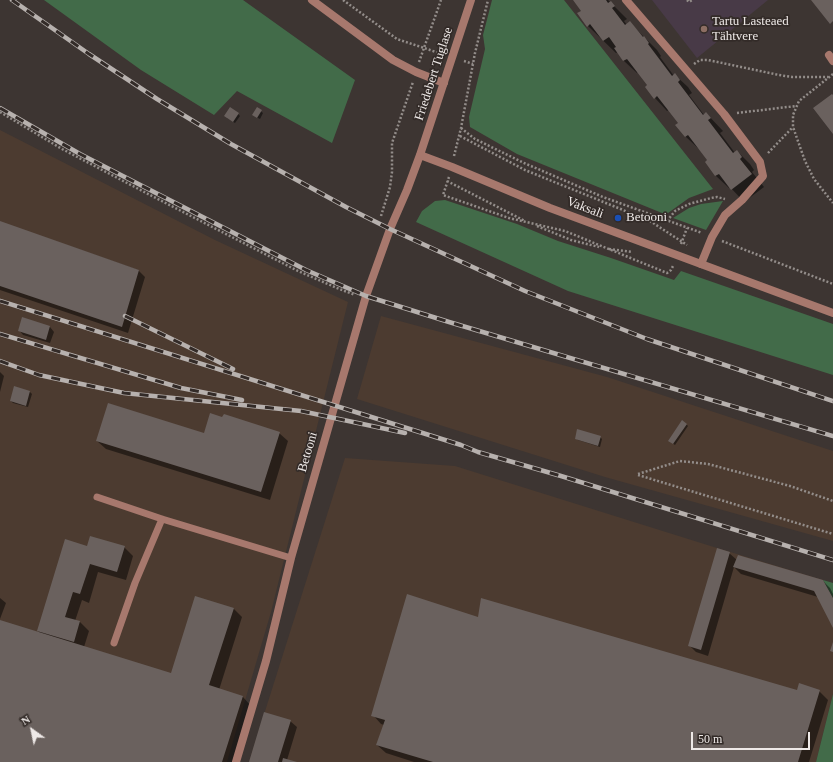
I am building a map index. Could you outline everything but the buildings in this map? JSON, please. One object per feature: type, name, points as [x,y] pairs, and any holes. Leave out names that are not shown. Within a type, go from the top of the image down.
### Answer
[{"type":"street","points":[[312,0],[393,60],[416,72],[444,83]]},
{"type":"street","name":"Friedebert Tuglase","points":[[420,155],[471,0]]},
{"type":"street","points":[[626,0],[724,114],[760,162],[763,176],[742,200],[725,215],[712,237],[701,264]]},
{"type":"street","name":"Vaksali","points":[[420,155],[550,208],[833,313]]},
{"type":"street","name":"Betooni","points":[[236,762],[266,661],[291,558],[366,296],[390,229],[420,155]]},
{"type":"lane","points":[[97,497],[162,519],[291,558]]},
{"type":"lane","points":[[114,643],[135,583],[162,519]]},
{"type":"path","points":[[343,0],[397,39],[473,64]]},
{"type":"path","points":[[381,217],[390,186],[392,172],[392,143],[441,0]]},
{"type":"path","points":[[488,0],[473,64],[462,128],[443,195],[509,218],[565,231],[667,273],[671,270],[673,264]]},
{"type":"path","points":[[687,0],[689,2],[692,0]]},
{"type":"path","points":[[685,70],[700,60],[708,60],[792,77],[829,77]]},
{"type":"path","points":[[833,74],[799,101],[793,115],[793,127],[805,161],[814,179],[833,203]]},
{"type":"path","points":[[724,114],[796,106]]},
{"type":"path","points":[[0,112],[62,149],[253,248],[329,285],[358,294],[355,301]]},
{"type":"path","points":[[760,162],[793,127]]},
{"type":"path","points":[[462,128],[475,139],[524,163],[603,197],[833,284]]},
{"type":"path","points":[[460,136],[525,170],[650,221],[682,242],[705,254]]},
{"type":"path","points":[[447,181],[529,223],[571,240],[604,248],[637,253]]},
{"type":"path","points":[[667,221],[675,212],[689,204],[711,198],[717,197],[738,202]]},
{"type":"path","points":[[677,255],[687,228]]},
{"type":"path","points":[[668,262],[681,267]]},
{"type":"path","points":[[833,501],[790,486],[708,464],[680,461],[638,475],[833,534]]},
{"type":"shaded area","name":"Tartu Lasteaed Tähtvere","points":[[652,0],[768,0],[697,58]]},
{"type":"shaded area","points":[[0,130],[215,240],[348,302],[271,612],[227,762],[0,762]]},
{"type":"shaded area","points":[[381,316],[607,377],[833,451],[833,541],[605,477],[357,399]]},
{"type":"shaded area","points":[[345,458],[455,466],[823,580],[833,598],[833,694],[816,762],[249,762]]},
{"type":"green space","points":[[44,0],[243,0],[355,80],[332,143],[237,91],[214,115],[141,70]]},
{"type":"green space","points":[[492,0],[564,0],[713,189],[689,198],[668,213],[662,213],[517,154],[470,127],[469,117],[485,49],[483,35]]},
{"type":"green space","points":[[445,200],[517,224],[558,241],[674,280],[681,271],[833,324],[833,375],[568,291],[416,222],[422,211],[435,201]]},
{"type":"green space","points":[[723,201],[706,230],[673,218],[689,208],[701,204]]},
{"type":"green space","points":[[823,580],[833,583],[833,598]]},
{"type":"green space","points":[[833,694],[833,762],[816,762]]},
{"type":"railway","points":[[12,0],[157,99],[231,144],[346,207],[390,229],[525,291],[647,339],[833,401]]},
{"type":"railway","points":[[0,108],[80,154],[306,270],[366,296],[833,436]]},
{"type":"railway","points":[[0,301],[461,445],[478,452],[833,560]]},
{"type":"railway","points":[[125,316],[233,369]]},
{"type":"railway","points":[[0,334],[181,388],[242,400]]},
{"type":"railway","points":[[0,361],[39,375],[124,393],[301,411],[405,433]]},
{"type":"place","name":"Tartu Lasteaed Tähtvere","points":[[704,29]]},
{"type":"place","name":"Betooni","points":[[618,218]]}]
